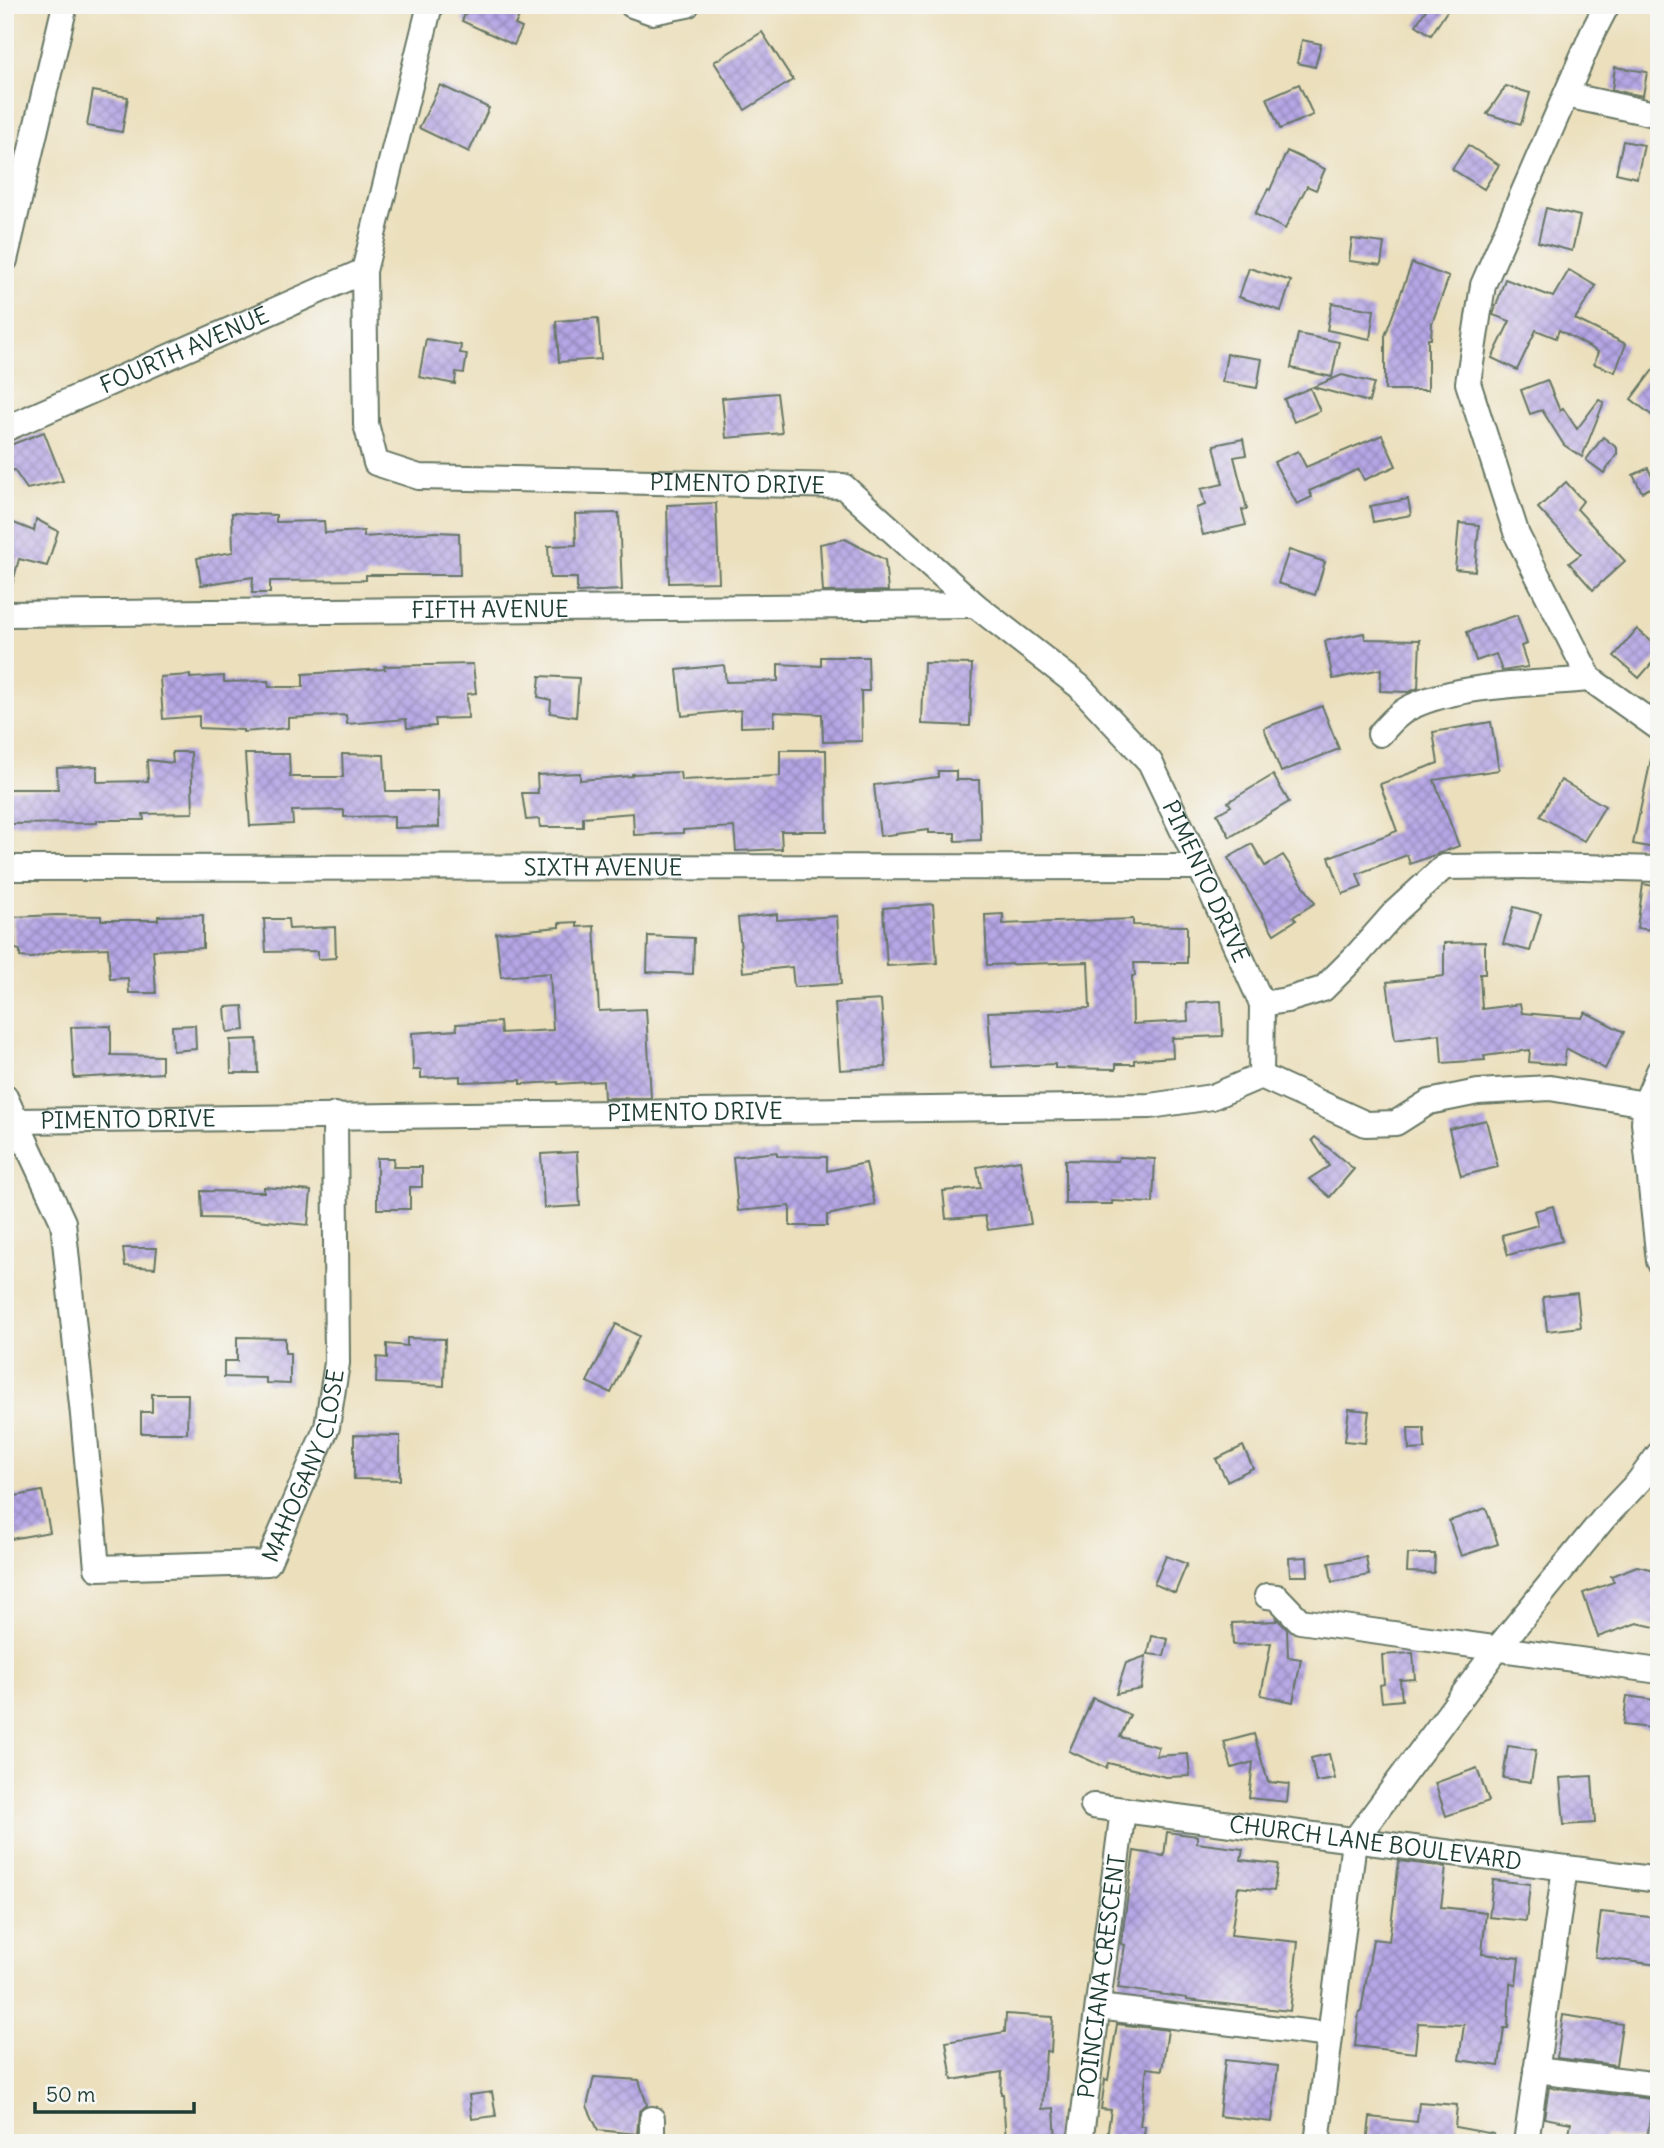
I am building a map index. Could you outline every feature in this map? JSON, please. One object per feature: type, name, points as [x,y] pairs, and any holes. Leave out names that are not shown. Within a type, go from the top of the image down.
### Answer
[{"type":"street","points":[[5,260],[65,5]]},
{"type":"street","name":"PIMENTO DRIVE","points":[[5,1097],[16,1121],[1150,1106],[1212,1097],[1261,1076],[1262,1004],[1150,762],[1079,686],[975,605],[843,486],[419,477],[376,463],[366,424],[364,271],[430,5]]},
{"type":"street","points":[[632,5],[652,12],[687,5]]},
{"type":"street","points":[[1607,5],[1483,285],[1468,383],[1517,535],[1590,679],[1659,728]]},
{"type":"street","points":[[1566,95],[1659,115]]},
{"type":"street","name":"FOURTH AVENUE","points":[[5,429],[364,271]]},
{"type":"street","name":"FIFTH AVENUE","points":[[5,614],[975,605]]},
{"type":"street","points":[[1380,734],[1395,718],[1412,706],[1463,691],[1590,679]]},
{"type":"street","name":"SIXTH AVENUE","points":[[5,868],[1200,867]]},
{"type":"street","points":[[1262,1004],[1323,989],[1395,912],[1444,867],[1659,869]]},
{"type":"street","points":[[1659,1071],[1645,1104],[1646,1147],[1659,1261]]},
{"type":"street","points":[[1261,1076],[1366,1125],[1396,1123],[1429,1102],[1478,1092],[1550,1088],[1645,1104]]},
{"type":"street","name":"MAHOGANY CLOSE","points":[[16,1121],[63,1222],[97,1568],[268,1563],[327,1427],[337,1363],[335,1115]]},
{"type":"street","points":[[1317,2143],[1354,1840],[1497,1649],[1659,1454]]},
{"type":"street","points":[[1267,1596],[1277,1597],[1300,1621],[1659,1671]]},
{"type":"street","name":"CHURCH LANE BOULEVARD","points":[[1093,1806],[1659,1880]]},
{"type":"street","name":"POINCIANA CRESCENT","points":[[1080,2143],[1123,1810]]},
{"type":"street","points":[[1526,2143],[1565,1868]]},
{"type":"street","points":[[1098,2007],[1330,2035]]},
{"type":"street","points":[[1536,2070],[1659,2085]]},
{"type":"building","points":[[469,5],[508,5],[521,12],[515,25],[522,28],[514,45],[462,21]]},
{"type":"building","points":[[1429,5],[1451,5],[1431,35],[1416,25]]},
{"type":"building","points":[[762,32],[793,80],[745,110],[714,62]]},
{"type":"building","points":[[1302,40],[1321,44],[1315,67],[1297,63]]},
{"type":"building","points":[[1615,67],[1647,72],[1643,96],[1612,90]]},
{"type":"building","points":[[1299,84],[1313,115],[1280,129],[1267,98]]},
{"type":"building","points":[[440,85],[489,108],[469,152],[419,128]]},
{"type":"building","points":[[1506,86],[1530,93],[1521,124],[1487,114]]},
{"type":"building","points":[[93,91],[128,97],[122,132],[87,126]]},
{"type":"building","points":[[1623,141],[1644,145],[1637,178],[1616,173]]},
{"type":"building","points":[[1468,145],[1499,165],[1484,189],[1452,169]]},
{"type":"building","points":[[1287,151],[1325,169],[1316,190],[1307,186],[1285,229],[1255,214],[1268,189],[1270,190]]},
{"type":"building","points":[[1546,208],[1580,216],[1572,251],[1538,242]]},
{"type":"building","points":[[1352,239],[1384,243],[1381,265],[1349,261]]},
{"type":"building","points":[[1412,263],[1449,277],[1432,323],[1431,339],[1428,339],[1428,390],[1385,390],[1385,336]]},
{"type":"building","points":[[1249,268],[1291,281],[1281,311],[1239,297]]},
{"type":"building","points":[[1569,270],[1596,286],[1575,319],[1626,344],[1615,372],[1594,364],[1598,352],[1559,330],[1556,338],[1536,330],[1517,370],[1492,358],[1510,321],[1493,315],[1505,279],[1553,297]]},
{"type":"building","points":[[1332,303],[1374,310],[1370,339],[1327,330]]},
{"type":"building","points":[[598,318],[601,359],[559,362],[556,321]]},
{"type":"building","points":[[1298,334],[1339,342],[1332,377],[1291,368]]},
{"type":"building","points":[[426,339],[461,345],[460,353],[467,354],[464,373],[456,372],[455,384],[419,377]]},
{"type":"building","points":[[1227,354],[1262,359],[1257,388],[1222,382]]},
{"type":"building","points":[[1659,362],[1659,421],[1631,399]]},
{"type":"building","points":[[1342,375],[1374,383],[1369,402],[1313,387]]},
{"type":"building","points":[[1547,380],[1560,411],[1563,408],[1577,429],[1599,400],[1604,402],[1582,457],[1564,445],[1542,410],[1530,414],[1521,390]]},
{"type":"building","points":[[1310,388],[1320,411],[1294,422],[1284,399]]},
{"type":"building","points":[[777,393],[782,433],[726,438],[722,398]]},
{"type":"building","points":[[44,432],[63,481],[27,489],[14,470],[5,473],[5,447]]},
{"type":"building","points":[[1382,435],[1396,466],[1364,480],[1359,469],[1309,491],[1312,497],[1297,504],[1274,462],[1298,451],[1306,467]]},
{"type":"building","points":[[1603,437],[1617,448],[1617,454],[1604,473],[1586,460]]},
{"type":"building","points":[[1243,439],[1246,455],[1234,457],[1247,509],[1242,510],[1246,525],[1203,535],[1196,508],[1205,505],[1201,489],[1223,484],[1214,445]]},
{"type":"building","points":[[1648,468],[1656,485],[1642,492],[1633,475]]},
{"type":"building","points":[[1566,482],[1583,501],[1577,509],[1625,561],[1593,590],[1569,563],[1581,554],[1538,508]]},
{"type":"building","points":[[1408,499],[1411,515],[1373,522],[1370,506]]},
{"type":"building","points":[[716,503],[719,582],[669,583],[667,505]]},
{"type":"building","points":[[232,513],[276,515],[276,522],[324,521],[325,533],[364,531],[364,537],[459,533],[460,575],[366,575],[366,580],[270,581],[270,593],[252,593],[253,577],[201,585],[197,558],[233,552]]},
{"type":"building","points":[[619,513],[622,590],[577,592],[577,578],[550,578],[548,546],[576,545],[575,514]]},
{"type":"building","points":[[36,519],[58,531],[47,566],[19,559],[11,589],[5,588],[5,535],[9,521],[34,531]]},
{"type":"building","points":[[1459,523],[1479,525],[1475,571],[1455,569]]},
{"type":"building","points":[[845,539],[885,560],[888,591],[823,592],[820,544]]},
{"type":"building","points":[[1289,550],[1325,562],[1315,595],[1278,583]]},
{"type":"building","points":[[1517,615],[1527,644],[1521,646],[1528,667],[1502,671],[1496,654],[1476,661],[1467,632]]},
{"type":"building","points":[[1637,629],[1659,648],[1659,655],[1639,678],[1614,656]]},
{"type":"building","points":[[1364,633],[1365,639],[1420,640],[1418,688],[1409,692],[1380,691],[1381,669],[1333,679],[1325,641]]},
{"type":"building","points":[[821,657],[868,657],[869,691],[861,691],[862,741],[823,742],[822,714],[774,712],[774,726],[741,727],[741,710],[682,716],[677,670],[724,665],[726,682],[778,681],[778,664],[821,666]]},
{"type":"building","points":[[924,663],[972,664],[970,726],[922,724]]},
{"type":"building","points":[[473,664],[476,693],[467,694],[468,718],[435,719],[436,726],[407,728],[406,719],[347,724],[346,715],[288,718],[288,728],[243,732],[199,728],[199,716],[163,719],[160,677],[224,676],[224,682],[268,681],[269,687],[303,687],[303,674],[385,669],[384,666]]},
{"type":"building","points":[[540,676],[579,678],[576,717],[550,713],[551,700],[538,697]]},
{"type":"building","points":[[1322,706],[1339,749],[1281,772],[1264,728]]},
{"type":"building","points":[[1491,722],[1499,770],[1434,780],[1459,846],[1410,864],[1407,855],[1357,874],[1362,887],[1343,894],[1329,857],[1397,831],[1380,784],[1438,763],[1433,732]]},
{"type":"building","points":[[780,750],[826,750],[827,831],[781,831],[782,849],[736,851],[734,827],[634,835],[633,813],[583,817],[583,827],[540,827],[539,819],[526,820],[522,793],[538,793],[537,775],[580,773],[580,780],[680,772],[681,780],[780,776]]},
{"type":"building","points":[[172,752],[191,752],[193,813],[143,814],[144,820],[97,820],[97,823],[5,824],[5,789],[58,789],[57,768],[97,766],[97,782],[148,781],[147,760],[173,763]]},
{"type":"building","points":[[245,754],[289,754],[290,777],[343,777],[342,754],[384,755],[386,791],[438,791],[439,827],[394,828],[394,816],[344,817],[344,810],[292,811],[293,824],[250,826]]},
{"type":"building","points":[[1651,759],[1659,760],[1659,849],[1633,844]]},
{"type":"building","points":[[938,771],[956,771],[956,780],[979,780],[981,840],[955,841],[955,833],[929,833],[929,830],[880,836],[874,785],[938,777]]},
{"type":"building","points":[[1273,775],[1289,802],[1230,837],[1217,814],[1231,806],[1228,802]]},
{"type":"building","points":[[1561,780],[1605,806],[1584,841],[1540,816]]},
{"type":"building","points":[[1252,844],[1265,866],[1283,855],[1315,903],[1293,917],[1296,920],[1274,934],[1228,858]]},
{"type":"building","points":[[1643,884],[1659,887],[1659,931],[1637,928]]},
{"type":"building","points":[[933,904],[937,963],[887,966],[883,908]]},
{"type":"building","points":[[1514,907],[1541,914],[1530,951],[1503,944]]},
{"type":"building","points":[[777,914],[777,920],[837,916],[841,984],[794,987],[792,967],[743,972],[738,918]]},
{"type":"building","points":[[1003,914],[1003,924],[1133,919],[1133,925],[1187,926],[1187,963],[1134,963],[1133,1024],[1188,1021],[1187,1003],[1221,1001],[1223,1036],[1172,1038],[1173,1057],[1134,1060],[1134,1064],[1116,1064],[1116,1069],[1055,1068],[1055,1064],[992,1067],[988,1012],[1090,1008],[1088,962],[987,965],[985,915]]},
{"type":"building","points":[[203,915],[203,948],[153,950],[156,993],[129,993],[128,978],[110,979],[108,948],[60,950],[32,958],[20,957],[20,950],[15,949],[13,917],[101,916],[101,920],[158,920],[158,916]]},
{"type":"building","points":[[264,919],[288,919],[289,929],[335,927],[336,958],[318,959],[318,951],[266,952]]},
{"type":"building","points":[[577,922],[577,927],[594,926],[599,1011],[646,1009],[651,1098],[604,1098],[603,1081],[558,1084],[521,1084],[521,1080],[460,1082],[460,1076],[421,1078],[421,1070],[413,1070],[412,1033],[457,1030],[456,1024],[500,1022],[501,1033],[553,1030],[550,973],[501,977],[496,933],[559,927],[559,923]]},
{"type":"building","points":[[648,936],[694,938],[693,974],[647,972]]},
{"type":"building","points":[[1485,942],[1485,974],[1480,974],[1482,1009],[1520,1004],[1522,1013],[1582,1018],[1585,1012],[1624,1032],[1605,1069],[1566,1048],[1564,1065],[1529,1062],[1530,1050],[1484,1056],[1485,1060],[1442,1063],[1440,1034],[1395,1040],[1387,982],[1444,976],[1444,943]]},
{"type":"building","points":[[881,1000],[886,1067],[840,1070],[835,1003]]},
{"type":"building","points":[[243,1006],[245,1030],[227,1032],[225,1007]]},
{"type":"building","points":[[195,1025],[196,1049],[173,1051],[172,1026]]},
{"type":"building","points":[[111,1026],[111,1055],[162,1056],[162,1073],[74,1078],[71,1027]]},
{"type":"building","points":[[257,1039],[258,1073],[231,1073],[230,1040]]},
{"type":"building","points":[[1486,1120],[1498,1167],[1461,1176],[1449,1129]]},
{"type":"building","points":[[1315,1137],[1354,1169],[1330,1197],[1309,1179],[1329,1166],[1312,1140]]},
{"type":"building","points":[[577,1152],[580,1206],[544,1208],[541,1154]]},
{"type":"building","points":[[777,1152],[777,1156],[827,1157],[827,1171],[866,1163],[875,1205],[827,1215],[827,1226],[790,1226],[790,1206],[738,1211],[733,1157]]},
{"type":"building","points":[[1119,1157],[1155,1159],[1153,1203],[1112,1201],[1112,1204],[1065,1204],[1065,1160],[1118,1161]]},
{"type":"building","points":[[377,1158],[394,1158],[393,1167],[422,1167],[422,1187],[410,1187],[410,1209],[377,1209]]},
{"type":"building","points":[[1020,1160],[1031,1224],[988,1230],[985,1216],[946,1219],[943,1191],[981,1188],[977,1167]]},
{"type":"building","points":[[264,1187],[311,1191],[308,1225],[202,1218],[201,1191],[264,1192]]},
{"type":"building","points":[[1553,1206],[1562,1241],[1508,1255],[1502,1235],[1538,1225],[1534,1211]]},
{"type":"building","points":[[123,1248],[157,1248],[155,1268],[125,1266]]},
{"type":"building","points":[[1577,1293],[1581,1327],[1547,1331],[1543,1297]]},
{"type":"building","points":[[616,1324],[639,1336],[611,1393],[587,1382]]},
{"type":"building","points":[[237,1337],[285,1338],[285,1353],[290,1353],[290,1384],[266,1383],[266,1378],[224,1377],[224,1361],[237,1361]]},
{"type":"building","points":[[407,1338],[445,1339],[444,1386],[376,1383],[377,1357],[387,1358],[387,1344],[407,1346]]},
{"type":"building","points":[[152,1394],[188,1394],[187,1433],[141,1433],[141,1412],[152,1412]]},
{"type":"building","points":[[1349,1409],[1369,1411],[1365,1443],[1345,1441]]},
{"type":"building","points":[[1408,1428],[1424,1428],[1425,1449],[1409,1450]]},
{"type":"building","points":[[354,1435],[400,1436],[400,1480],[354,1479]]},
{"type":"building","points":[[1243,1446],[1253,1468],[1227,1481],[1216,1459]]},
{"type":"building","points":[[42,1491],[50,1532],[5,1540],[5,1498]]},
{"type":"building","points":[[1486,1508],[1498,1544],[1461,1556],[1449,1521]]},
{"type":"building","points":[[1408,1554],[1435,1554],[1434,1573],[1407,1572]]},
{"type":"building","points":[[1166,1556],[1187,1564],[1175,1593],[1154,1584]]},
{"type":"building","points":[[1307,1557],[1308,1576],[1290,1576],[1289,1558]]},
{"type":"building","points":[[1366,1557],[1369,1575],[1332,1582],[1329,1563]]},
{"type":"building","points":[[1637,1566],[1659,1571],[1659,1628],[1637,1623],[1598,1637],[1583,1593],[1614,1582],[1611,1576]]},
{"type":"building","points":[[1276,1618],[1287,1629],[1288,1657],[1301,1659],[1293,1702],[1261,1695],[1271,1643],[1233,1645],[1232,1623],[1276,1621]]},
{"type":"building","points":[[1152,1636],[1168,1639],[1164,1656],[1148,1654]]},
{"type":"building","points":[[1413,1653],[1415,1679],[1400,1680],[1402,1700],[1382,1702],[1382,1655]]},
{"type":"building","points":[[1146,1656],[1141,1689],[1116,1694],[1126,1663]]},
{"type":"building","points":[[1627,1696],[1655,1700],[1652,1728],[1623,1725]]},
{"type":"building","points":[[1093,1698],[1130,1715],[1120,1737],[1159,1747],[1156,1756],[1188,1754],[1190,1776],[1166,1777],[1108,1763],[1106,1768],[1069,1751]]},
{"type":"building","points":[[1254,1734],[1268,1782],[1289,1784],[1287,1802],[1249,1798],[1253,1762],[1232,1768],[1224,1742]]},
{"type":"building","points":[[1508,1746],[1536,1750],[1531,1782],[1503,1778]]},
{"type":"building","points":[[1329,1754],[1335,1779],[1316,1782],[1311,1758]]},
{"type":"building","points":[[1477,1768],[1489,1801],[1446,1816],[1435,1783]]},
{"type":"building","points":[[1592,1776],[1595,1823],[1564,1825],[1560,1778]]},
{"type":"building","points":[[1167,1832],[1197,1836],[1197,1843],[1243,1849],[1241,1860],[1278,1864],[1274,1891],[1238,1887],[1231,1935],[1298,1942],[1290,2011],[1187,2000],[1118,1988],[1125,1945],[1121,1944],[1134,1851],[1164,1856]]},
{"type":"building","points":[[1399,1861],[1446,1867],[1441,1907],[1486,1912],[1482,1954],[1519,1958],[1516,1984],[1510,1983],[1508,2028],[1504,2028],[1499,2066],[1459,2060],[1464,2025],[1418,2023],[1415,2053],[1355,2046],[1373,1939],[1389,1941]]},
{"type":"building","points":[[1493,1880],[1530,1884],[1526,1921],[1489,1917]]},
{"type":"building","points":[[1601,1912],[1659,1918],[1659,1965],[1595,1957]]},
{"type":"building","points":[[1006,2014],[1053,2017],[1051,2052],[1046,2051],[1042,2109],[1054,2108],[1056,2143],[1006,2143],[1001,2094],[1002,2072],[952,2080],[946,2042],[1005,2032]]},
{"type":"building","points":[[1563,2015],[1622,2024],[1616,2065],[1557,2058]]},
{"type":"building","points":[[1117,2024],[1168,2030],[1162,2070],[1147,2068],[1140,2126],[1145,2126],[1143,2143],[1106,2143],[1111,2110],[1101,2109]]},
{"type":"building","points":[[1225,2060],[1278,2066],[1272,2122],[1219,2116]]},
{"type":"building","points":[[594,2077],[639,2080],[647,2105],[639,2112],[637,2134],[598,2130],[587,2106]]},
{"type":"building","points":[[1549,2087],[1652,2099],[1647,2141],[1605,2136],[1603,2143],[1567,2143],[1571,2123],[1544,2118]]},
{"type":"building","points":[[492,2092],[496,2116],[472,2119],[469,2095]]},
{"type":"building","points":[[1419,2102],[1457,2105],[1455,2127],[1494,2134],[1494,2143],[1367,2143],[1370,2117],[1417,2122]]}]
